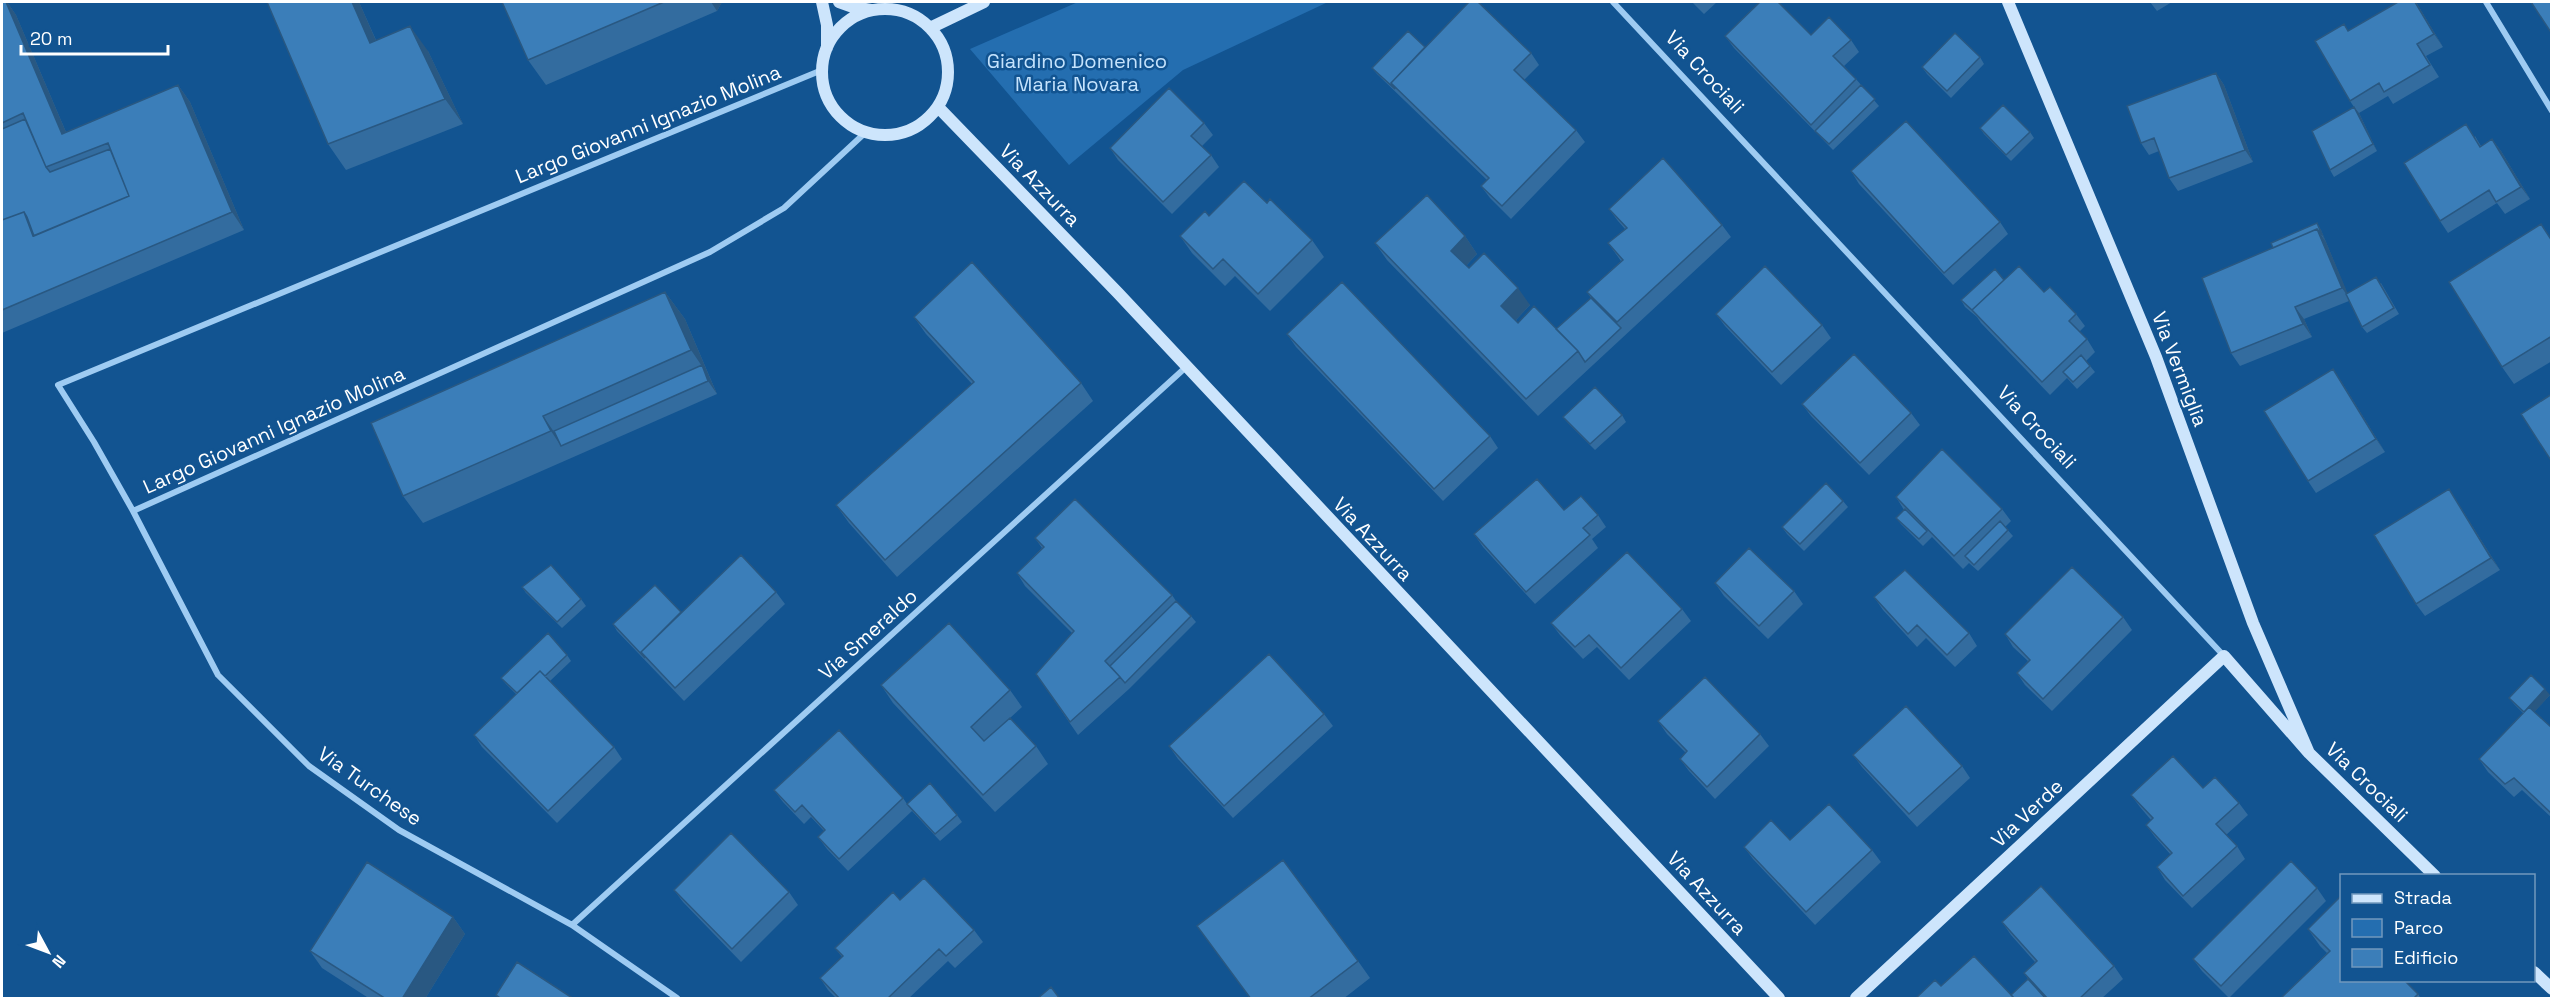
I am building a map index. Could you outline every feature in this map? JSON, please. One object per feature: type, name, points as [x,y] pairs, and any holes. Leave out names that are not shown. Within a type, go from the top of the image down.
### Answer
[{"type":"street","points":[[822,2],[827,26],[827,50],[822,70],[825,90],[834,109],[848,123],[866,132],[886,136],[906,131],[924,122],[938,107],[947,87],[948,67],[943,45],[930,28],[914,16],[893,9],[872,10],[839,2]]},
{"type":"street","points":[[930,28],[984,2]]},
{"type":"street","name":"Via Crociali","points":[[1613,2],[2224,656],[2309,753],[2433,874]]},
{"type":"street","name":"Via Vermiglia","points":[[2008,2],[2156,357],[2253,623],[2309,753]]},
{"type":"street","points":[[2486,2],[2552,111]]},
{"type":"street","points":[[827,50],[837,32],[852,18],[872,10]]},
{"type":"street","name":"Largo Giovanni Ignazio Molina","points":[[822,70],[58,385],[133,511],[710,252],[784,208],[866,132]]},
{"type":"street","name":"Via Azzurra","points":[[938,107],[1118,293],[1185,368],[1779,999]]},
{"type":"street","name":"Via Smeraldo","points":[[573,925],[1185,368]]},
{"type":"street","name":"Via Turchese","points":[[133,511],[218,675],[309,766],[399,830],[573,925],[677,999]]},
{"type":"street","name":"Via Verde","points":[[1857,999],[2224,656]]},
{"type":"street","points":[[2535,973],[2552,989]]},
{"type":"green space","name":"Giardino Domenico Maria Novara","points":[[1078,2],[1328,2],[1183,70],[1069,165],[970,49]]},
{"type":"building","points":[[2,2],[6,2],[62,134],[178,85],[232,212],[2,310],[2,220],[24,212],[33,236],[129,196],[108,143],[46,167],[23,113],[2,123]]},
{"type":"building","points":[[267,2],[352,2],[370,43],[410,26],[445,99],[328,144]]},
{"type":"building","points":[[502,2],[664,2],[528,60]]},
{"type":"building","points":[[1469,2],[1478,2],[1531,53],[1514,70],[1576,130],[1502,206],[1481,186],[1489,178],[1391,83]]},
{"type":"building","points":[[1760,2],[1778,2],[1811,35],[1829,17],[1851,40],[1833,56],[1856,79],[1811,125],[1725,36]]},
{"type":"building","points":[[2398,2],[2415,2],[2434,34],[2417,44],[2430,65],[2384,92],[2379,83],[2350,101],[2315,41],[2344,24],[2348,31]]},
{"type":"building","points":[[2531,2],[2552,2],[2552,34]]},
{"type":"building","points":[[1408,31],[1425,47],[1391,83],[1395,89],[1372,68]]},
{"type":"building","points":[[1955,33],[1980,57],[1947,91],[1922,67]]},
{"type":"building","points":[[2216,73],[2245,150],[2169,178],[2154,138],[2141,143],[2127,106]]},
{"type":"building","points":[[1861,85],[1875,99],[1829,144],[1815,131]]},
{"type":"building","points":[[1169,88],[1204,123],[1191,136],[1211,155],[1163,202],[1110,148]]},
{"type":"building","points":[[2003,105],[2030,132],[2006,155],[1980,128]]},
{"type":"building","points":[[2354,107],[2373,144],[2330,170],[2312,131]]},
{"type":"building","points":[[25,119],[50,172],[110,149],[129,196],[34,236],[24,212],[2,220],[2,129]]},
{"type":"building","points":[[1906,121],[2000,222],[1944,273],[1851,171]]},
{"type":"building","points":[[2466,124],[2480,147],[2492,139],[2521,187],[2496,202],[2489,190],[2440,221],[2404,163]]},
{"type":"building","points":[[1663,158],[1722,225],[1617,322],[1587,292],[1623,260],[1608,243],[1627,228],[1609,209]]},
{"type":"building","points":[[1244,181],[1267,203],[1270,199],[1312,240],[1258,294],[1223,259],[1213,269],[1180,236],[1205,211],[1209,216]]},
{"type":"building","points":[[1427,195],[1465,236],[1451,251],[1469,268],[1484,253],[1518,288],[1501,306],[1518,323],[1534,306],[1578,351],[1526,399],[1375,243]]},
{"type":"building","points":[[2317,223],[2322,235],[2317,229],[2273,248],[2271,243]]},
{"type":"building","points":[[2541,224],[2552,241],[2552,336],[2502,367],[2449,282]]},
{"type":"building","points":[[2317,229],[2342,288],[2295,307],[2303,324],[2231,353],[2202,278]]},
{"type":"building","points":[[972,262],[1081,383],[885,560],[836,505],[974,382],[914,317]]},
{"type":"building","points":[[1765,266],[1822,325],[1772,372],[1716,314]]},
{"type":"building","points":[[2019,266],[2044,292],[2050,287],[2076,314],[2069,321],[2087,339],[2042,382],[1972,310]]},
{"type":"building","points":[[1995,269],[2004,280],[1972,310],[1961,300]]},
{"type":"building","points":[[2376,277],[2394,308],[2362,327],[2346,294]]},
{"type":"building","points":[[1342,282],[1490,436],[1434,489],[1287,334]]},
{"type":"building","points":[[665,292],[691,350],[543,416],[551,431],[403,496],[371,423]]},
{"type":"building","points":[[1591,298],[1621,328],[1585,362],[1578,351],[1556,329]]},
{"type":"building","points":[[1854,354],[1911,413],[1860,463],[1802,404]]},
{"type":"building","points":[[2081,355],[2090,366],[2073,382],[2063,372]]},
{"type":"building","points":[[702,365],[708,381],[561,446],[554,431]]},
{"type":"building","points":[[2333,369],[2376,439],[2308,481],[2264,411]]},
{"type":"building","points":[[1595,387],[1622,415],[1590,444],[1563,417]]},
{"type":"building","points":[[2552,394],[2552,462],[2521,414]]},
{"type":"building","points":[[1942,449],[2002,509],[1954,556],[1896,497]]},
{"type":"building","points":[[1537,479],[1564,510],[1581,496],[1598,515],[1583,528],[1590,535],[1526,592],[1474,534]]},
{"type":"building","points":[[1826,483],[1843,501],[1800,544],[1782,527]]},
{"type":"building","points":[[2449,489],[2491,558],[2416,604],[2374,535]]},
{"type":"building","points":[[1075,499],[1172,595],[1105,661],[1120,677],[1070,722],[1036,674],[1074,631],[1017,573],[1044,547],[1035,538]]},
{"type":"building","points":[[1905,509],[1927,531],[1919,539],[1896,518]]},
{"type":"building","points":[[2000,521],[2008,530],[1974,565],[1965,556]]},
{"type":"building","points":[[1749,548],[1794,591],[1759,626],[1715,583]]},
{"type":"building","points":[[1627,552],[1682,609],[1621,668],[1589,635],[1575,647],[1551,623]]},
{"type":"building","points":[[741,555],[776,592],[675,688],[641,652]]},
{"type":"building","points":[[551,565],[581,599],[557,622],[522,587]]},
{"type":"building","points":[[2072,567],[2123,617],[2043,699],[2017,673],[2030,660],[2005,634]]},
{"type":"building","points":[[1905,570],[1969,633],[1947,655],[1917,625],[1908,634],[1874,597]]},
{"type":"building","points":[[655,585],[681,612],[641,652],[645,658],[613,624]]},
{"type":"building","points":[[1176,601],[1191,616],[1125,683],[1110,666]]},
{"type":"building","points":[[949,623],[1010,690],[971,727],[984,741],[1010,718],[1036,746],[983,795],[881,685]]},
{"type":"building","points":[[548,633],[567,655],[545,676],[540,671],[517,693],[501,678]]},
{"type":"building","points":[[1269,654],[1324,714],[1224,806],[1169,746]]},
{"type":"building","points":[[540,671],[614,747],[548,811],[474,735]]},
{"type":"building","points":[[2531,675],[2545,689],[2524,712],[2509,698]]},
{"type":"building","points":[[1705,677],[1760,734],[1707,787],[1680,759],[1687,751],[1658,721]]},
{"type":"building","points":[[1906,706],[1962,766],[1909,814],[1853,755]]},
{"type":"building","points":[[2529,707],[2552,728],[2551,813],[2514,778],[2505,784],[2479,759]]},
{"type":"building","points":[[839,730],[903,798],[839,859],[818,837],[825,830],[802,805],[795,812],[774,790]]},
{"type":"building","points":[[2173,756],[2203,788],[2215,777],[2239,803],[2216,824],[2237,846],[2183,896],[2157,867],[2172,853],[2146,825],[2153,818],[2131,795]]},
{"type":"building","points":[[930,783],[957,815],[935,834],[907,804]]},
{"type":"building","points":[[1829,804],[1872,850],[1806,912],[1744,847],[1771,820],[1790,840]]},
{"type":"building","points":[[731,833],[789,892],[732,949],[674,890]]},
{"type":"building","points":[[1283,860],[1358,961],[1308,999],[1251,999],[1197,926]]},
{"type":"building","points":[[2291,861],[2317,888],[2221,986],[2193,959]]},
{"type":"building","points":[[367,862],[453,917],[402,999],[386,999],[310,951]]},
{"type":"building","points":[[924,878],[974,930],[946,956],[939,949],[887,999],[840,999],[820,978],[843,956],[835,948],[893,892],[900,900]]},
{"type":"building","points":[[2041,886],[2114,966],[2079,999],[2048,999],[2024,973],[2037,961],[2002,922]]},
{"type":"building","points":[[2340,897],[2340,982],[2406,982],[2418,994],[2413,999],[2280,999],[2330,951],[2308,929]]},
{"type":"building","points":[[1974,956],[2015,999],[1915,999],[1935,980],[1941,986]]},
{"type":"building","points":[[517,962],[574,999],[502,999],[496,995]]},
{"type":"building","points":[[2028,979],[2046,999],[2015,999],[2011,995]]},
{"type":"building","points":[[1051,987],[1060,999],[1037,999]]}]
